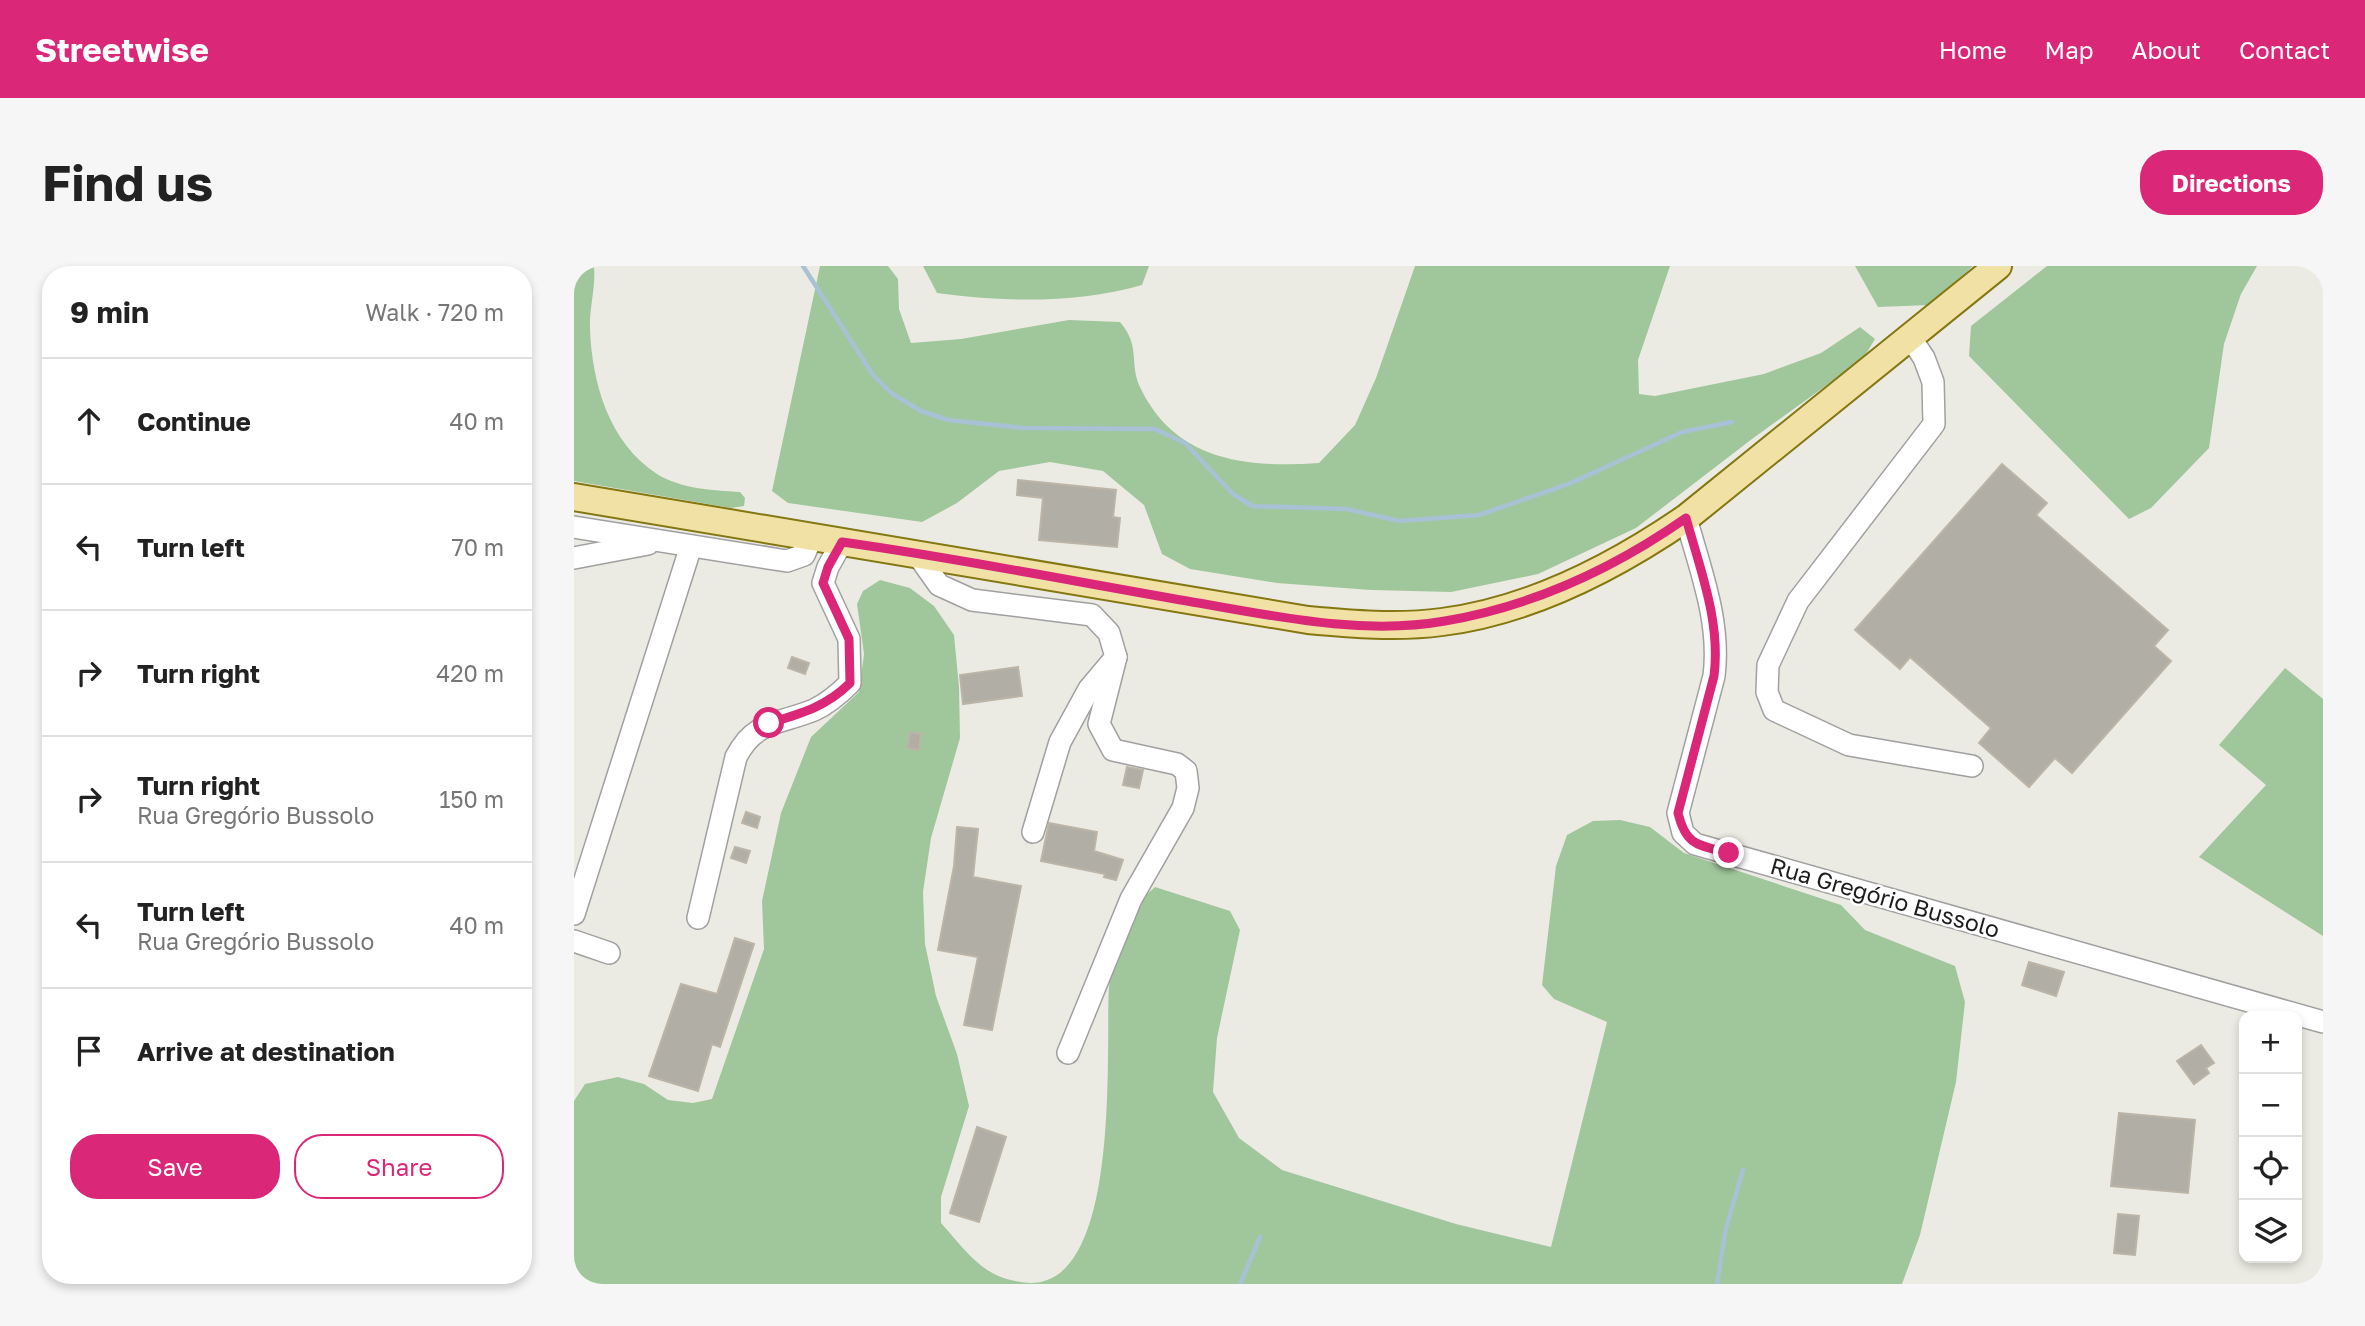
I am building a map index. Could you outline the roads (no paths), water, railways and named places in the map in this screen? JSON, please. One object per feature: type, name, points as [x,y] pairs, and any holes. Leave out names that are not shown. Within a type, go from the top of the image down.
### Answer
[{"type":"main road","points":[[574,497],[1295,618],[1383,625],[1442,622],[1497,610],[1553,591],[1649,543],[1686,518],[1998,266]]},
{"type":"street","points":[[1910,337],[1924,358],[1933,382],[1934,424],[1798,601],[1768,665],[1767,692],[1774,710],[1849,745],[1972,766]]},
{"type":"street","name":"Rua Gregório Bussolo","points":[[1686,518],[1712,612],[1717,653],[1714,676],[1678,813],[1683,833],[1695,844],[2323,1021]]},
{"type":"street","points":[[574,527],[787,561],[804,555],[813,537]]},
{"type":"street","points":[[574,536],[597,531]]},
{"type":"street","points":[[574,558],[664,541]]},
{"type":"street","points":[[698,918],[736,757],[745,740],[769,723],[814,710],[834,699],[850,683],[849,639],[823,583],[828,567],[842,542]]},
{"type":"street","points":[[574,914],[691,545]]},
{"type":"street","points":[[917,554],[939,585],[972,600],[1092,615],[1109,633],[1116,657],[1099,724],[1105,739],[1113,750],[1177,764],[1186,771],[1188,788],[1183,808],[1131,900],[1068,1053]]},
{"type":"street","points":[[1033,832],[1059,742],[1089,689],[1116,657]]},
{"type":"street","points":[[574,941],[609,953]]},
{"type":"waterway","points":[[803,266],[873,375],[891,393],[921,411],[948,420],[1024,428],[1155,429],[1185,443],[1233,494],[1252,506],[1346,509],[1400,521],[1479,515],[1571,483],[1682,432],[1732,422]]},
{"type":"waterway","points":[[1717,1284],[1726,1228],[1743,1170]]},
{"type":"waterway","points":[[1240,1284],[1260,1237]]}]
